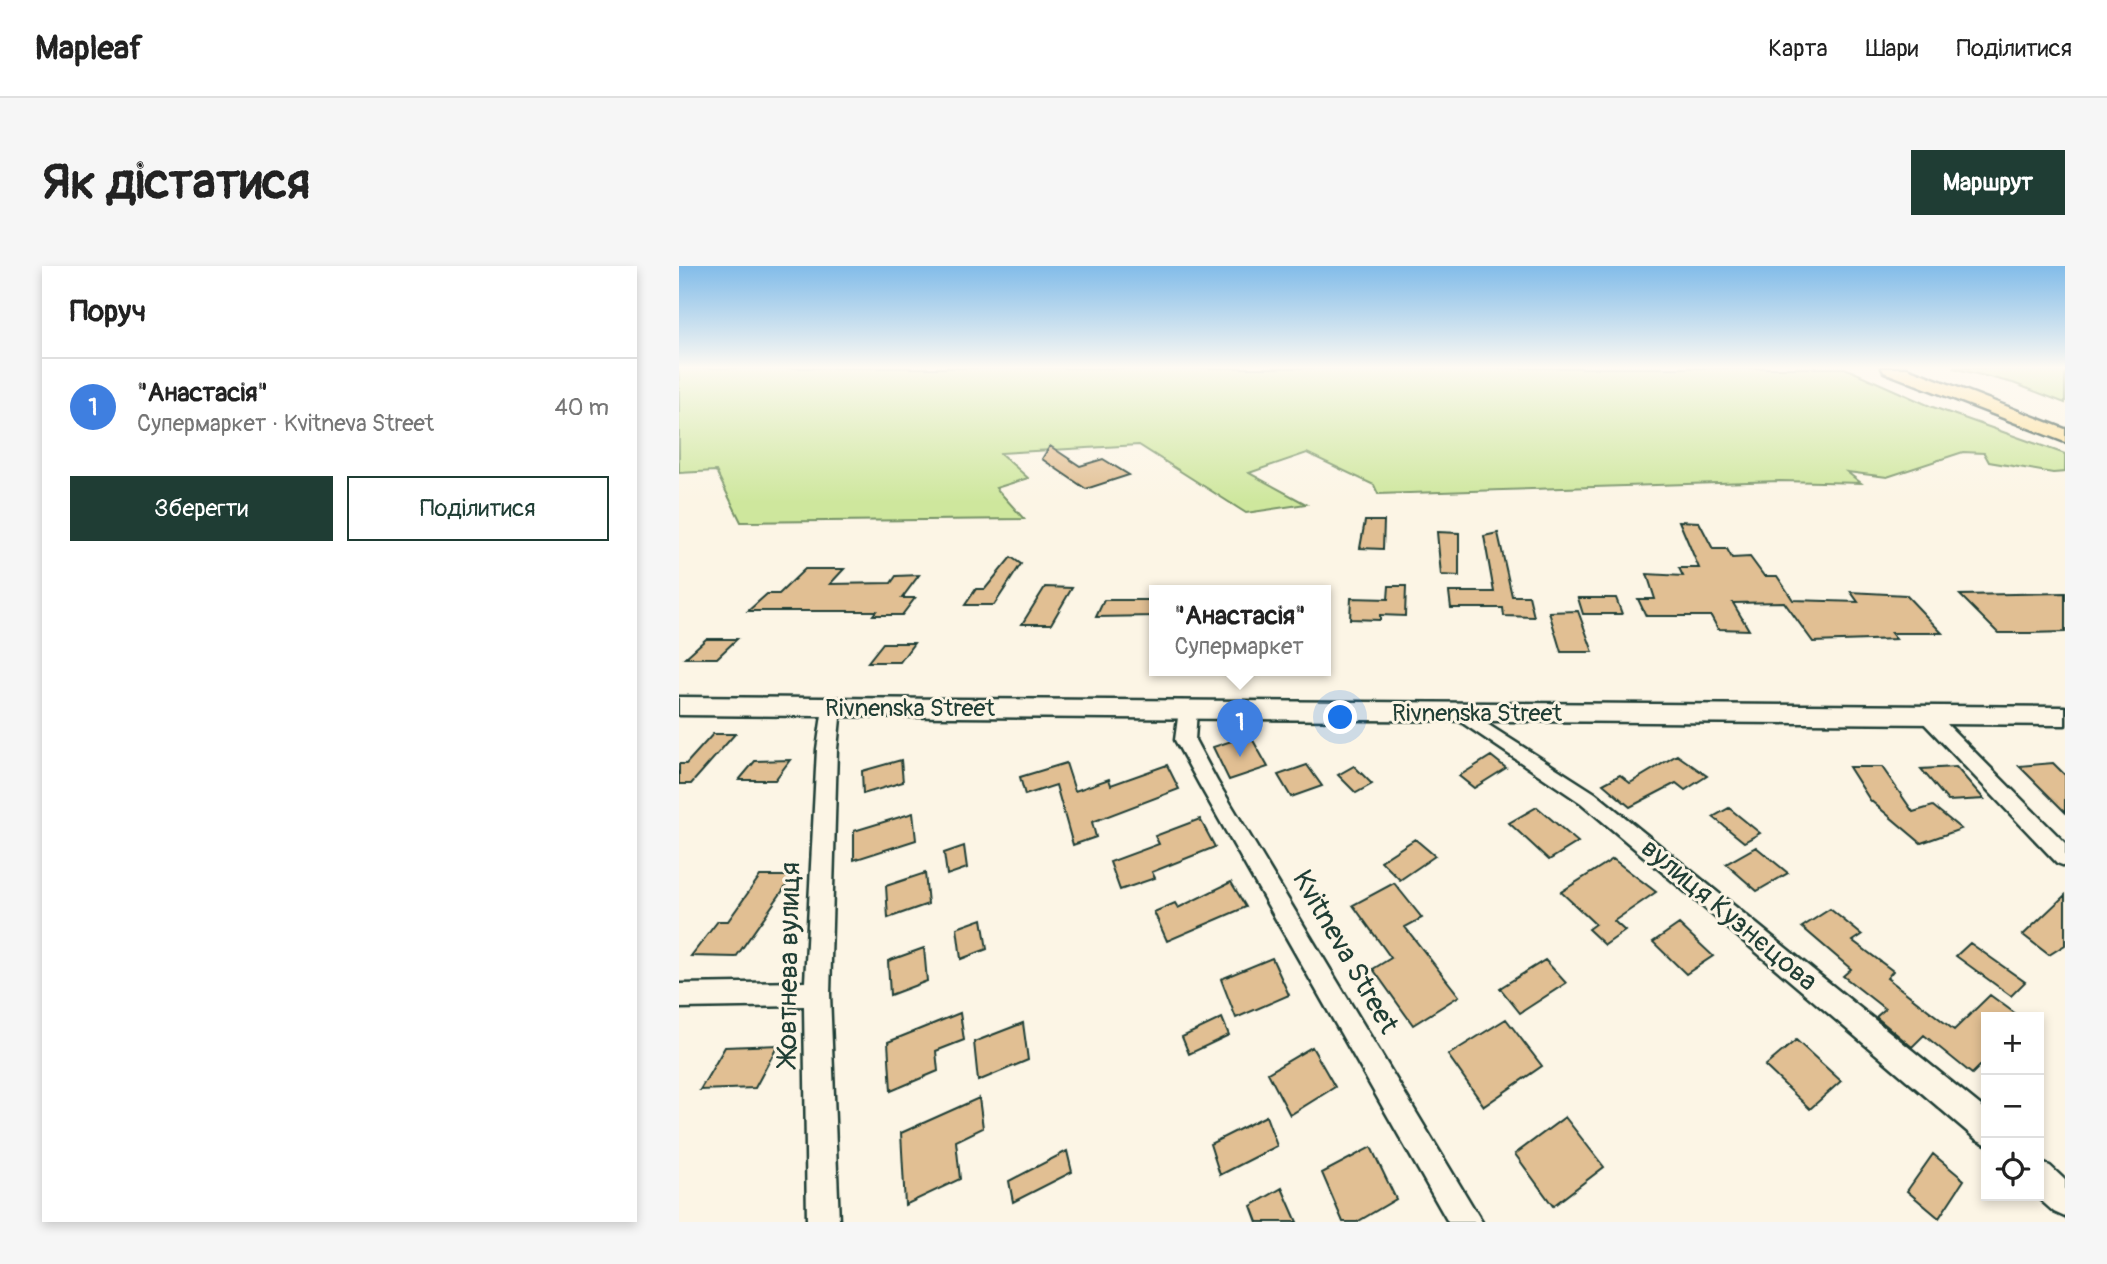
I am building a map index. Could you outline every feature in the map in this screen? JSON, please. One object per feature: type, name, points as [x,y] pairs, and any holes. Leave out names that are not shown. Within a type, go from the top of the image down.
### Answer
[{"type":"highway","points":[[2005,413],[2065,436]]},
{"type":"main road","name":"Rivnenska Street","points":[[679,706],[1462,714],[2065,716]]},
{"type":"street","name":"Жовтнева вулиця","points":[[823,1222],[817,994],[827,749],[832,708]]},
{"type":"street","name":"Kvitneva Street","points":[[1188,710],[1185,740],[1466,1222]]},
{"type":"street","name":"вулиця Кузнєцова","points":[[1462,714],[1588,798],[1981,1125]]},
{"type":"street","points":[[1926,714],[2065,857]]},
{"type":"street","points":[[679,996],[817,994]]},
{"type":"street","points":[[2044,1182],[2065,1201]]},
{"type":"green space","points":[[679,413],[1949,413],[2065,454],[2065,472],[2053,473],[1989,462],[1984,453],[1963,452],[1887,477],[1847,472],[1861,483],[1780,481],[1378,494],[1374,485],[1307,453],[1249,473],[1306,504],[1246,513],[1139,445],[1000,453],[1028,478],[996,488],[1024,519],[741,522],[716,471],[679,473]]},
{"type":"building","points":[[1050,446],[1080,466],[1103,459],[1129,475],[1086,489],[1042,459]]},
{"type":"building","points":[[1365,521],[1384,521],[1383,549],[1360,548]]},
{"type":"building","points":[[1679,521],[1699,522],[1713,549],[1727,549],[1732,558],[1750,557],[1764,576],[1777,576],[1793,600],[1858,602],[1851,592],[1906,595],[1942,633],[1891,633],[1896,639],[1813,642],[1784,602],[1733,603],[1749,630],[1718,629],[1711,616],[1646,616],[1638,599],[1655,599],[1647,574],[1683,576],[1679,568],[1699,568]]},
{"type":"building","points":[[1437,532],[1459,533],[1459,576],[1441,575]]},
{"type":"building","points":[[1498,533],[1512,596],[1529,596],[1534,617],[1504,616],[1503,608],[1451,608],[1449,592],[1494,592],[1484,536]]},
{"type":"building","points":[[1011,557],[1021,564],[994,605],[965,605],[976,589],[985,589]]},
{"type":"building","points":[[805,569],[844,569],[830,584],[891,583],[896,576],[919,575],[902,598],[915,598],[902,615],[873,615],[876,611],[748,611],[767,594],[779,594]]},
{"type":"building","points":[[1389,586],[1406,586],[1405,616],[1380,615],[1380,620],[1350,619],[1351,598],[1388,599]]},
{"type":"building","points":[[1045,587],[1072,588],[1051,624],[1022,624]]},
{"type":"building","points":[[2065,593],[2065,632],[2029,633],[1998,633],[1960,595]]},
{"type":"building","points":[[1578,598],[1616,598],[1622,614],[1583,614]]},
{"type":"building","points":[[1104,600],[1149,600],[1149,616],[1096,617]]},
{"type":"building","points":[[1578,611],[1593,652],[1561,652],[1549,612]]},
{"type":"building","points":[[706,639],[737,639],[717,658],[685,658]]},
{"type":"building","points":[[883,643],[914,643],[900,662],[868,662]]},
{"type":"building","points":[[713,734],[735,734],[691,784],[679,784],[679,764],[686,764]]},
{"type":"building","points":[[1250,735],[1268,767],[1229,780],[1213,747]]},
{"type":"building","points":[[1677,755],[1707,776],[1685,790],[1676,783],[1630,807],[1603,784],[1620,775],[1630,783]]},
{"type":"building","points":[[1491,756],[1506,768],[1474,788],[1459,776]]},
{"type":"building","points":[[790,760],[775,780],[739,780],[755,761]]},
{"type":"building","points":[[901,760],[903,782],[863,794],[862,771]]},
{"type":"building","points":[[1066,763],[1075,791],[1109,779],[1111,785],[1167,765],[1179,789],[1092,822],[1096,837],[1073,845],[1056,785],[1025,795],[1020,777]]},
{"type":"building","points":[[2053,763],[2065,775],[2065,812],[2019,766]]},
{"type":"building","points":[[1307,765],[1322,786],[1291,797],[1278,775]]},
{"type":"building","points":[[1354,766],[1372,784],[1356,793],[1338,775]]},
{"type":"building","points":[[1849,767],[1882,767],[1913,812],[1933,806],[1961,829],[1921,843],[1870,800]]},
{"type":"building","points":[[1956,767],[1984,799],[1948,801],[1921,769]]},
{"type":"building","points":[[1537,807],[1578,842],[1549,860],[1509,823]]},
{"type":"building","points":[[1729,808],[1760,833],[1744,842],[1713,817]]},
{"type":"building","points":[[913,813],[916,840],[854,860],[854,831]]},
{"type":"building","points":[[1200,819],[1215,847],[1152,872],[1155,878],[1120,890],[1110,862],[1159,844],[1155,836]]},
{"type":"building","points":[[1415,839],[1435,856],[1400,880],[1381,861]]},
{"type":"building","points":[[964,846],[967,868],[947,875],[944,853]]},
{"type":"building","points":[[1756,847],[1788,873],[1757,891],[1726,864]]},
{"type":"building","points":[[1613,859],[1656,892],[1614,921],[1625,931],[1605,945],[1588,929],[1595,924],[1561,892]]},
{"type":"building","points":[[925,873],[928,904],[888,918],[886,886]]},
{"type":"building","points":[[760,876],[793,876],[736,957],[691,956],[718,921],[728,921]]},
{"type":"building","points":[[1231,882],[1246,907],[1167,941],[1154,912],[1175,903],[1178,908]]},
{"type":"building","points":[[1394,883],[1422,918],[1405,927],[1459,996],[1413,1025],[1373,969],[1391,958],[1353,905]]},
{"type":"building","points":[[2065,895],[2065,945],[2049,955],[2023,935]]},
{"type":"building","points":[[1830,909],[1862,935],[1853,941],[1893,971],[1887,978],[1954,1030],[1990,995],[2013,1012],[1981,1012],[1981,1065],[1972,1074],[1924,1035],[1912,1047],[1876,1017],[1885,1009],[1843,976],[1851,969],[1802,927]]},
{"type":"building","points":[[982,919],[987,949],[961,959],[957,928]]},
{"type":"building","points":[[1679,924],[1713,956],[1686,974],[1653,942]]},
{"type":"building","points":[[1970,943],[2025,982],[2011,996],[1956,956]]},
{"type":"building","points":[[924,948],[927,981],[890,995],[888,961]]},
{"type":"building","points":[[1272,958],[1289,995],[1236,1018],[1221,979]]},
{"type":"building","points":[[1545,960],[1566,983],[1520,1013],[1500,988]]},
{"type":"building","points":[[960,1013],[964,1040],[936,1051],[938,1071],[891,1091],[888,1042]]},
{"type":"building","points":[[1222,1018],[1229,1035],[1189,1054],[1182,1037]]},
{"type":"building","points":[[1506,1019],[1542,1066],[1484,1106],[1448,1055]]},
{"type":"building","points":[[1023,1023],[1028,1060],[978,1081],[974,1042]]},
{"type":"building","points":[[1796,1040],[1841,1081],[1810,1109],[1765,1066]]},
{"type":"building","points":[[778,1045],[755,1088],[700,1090],[725,1047]]},
{"type":"building","points":[[1312,1047],[1335,1087],[1290,1115],[1268,1073]]},
{"type":"building","points":[[979,1098],[983,1128],[956,1141],[960,1179],[905,1205],[901,1133]]},
{"type":"building","points":[[1266,1116],[1277,1146],[1220,1175],[1210,1144]]},
{"type":"building","points":[[1565,1117],[1604,1167],[1553,1206],[1515,1154]]},
{"type":"building","points":[[1371,1147],[1396,1199],[1357,1222],[1343,1222],[1322,1173]]},
{"type":"building","points":[[1067,1151],[1072,1172],[1013,1202],[1009,1181]]},
{"type":"building","points":[[1933,1154],[1964,1180],[1939,1218],[1907,1191]]},
{"type":"building","points":[[1282,1188],[1297,1222],[1257,1222],[1251,1206]]},
{"type":"place","name":"\"Анастасія\"","points":[[1240,757]]}]
